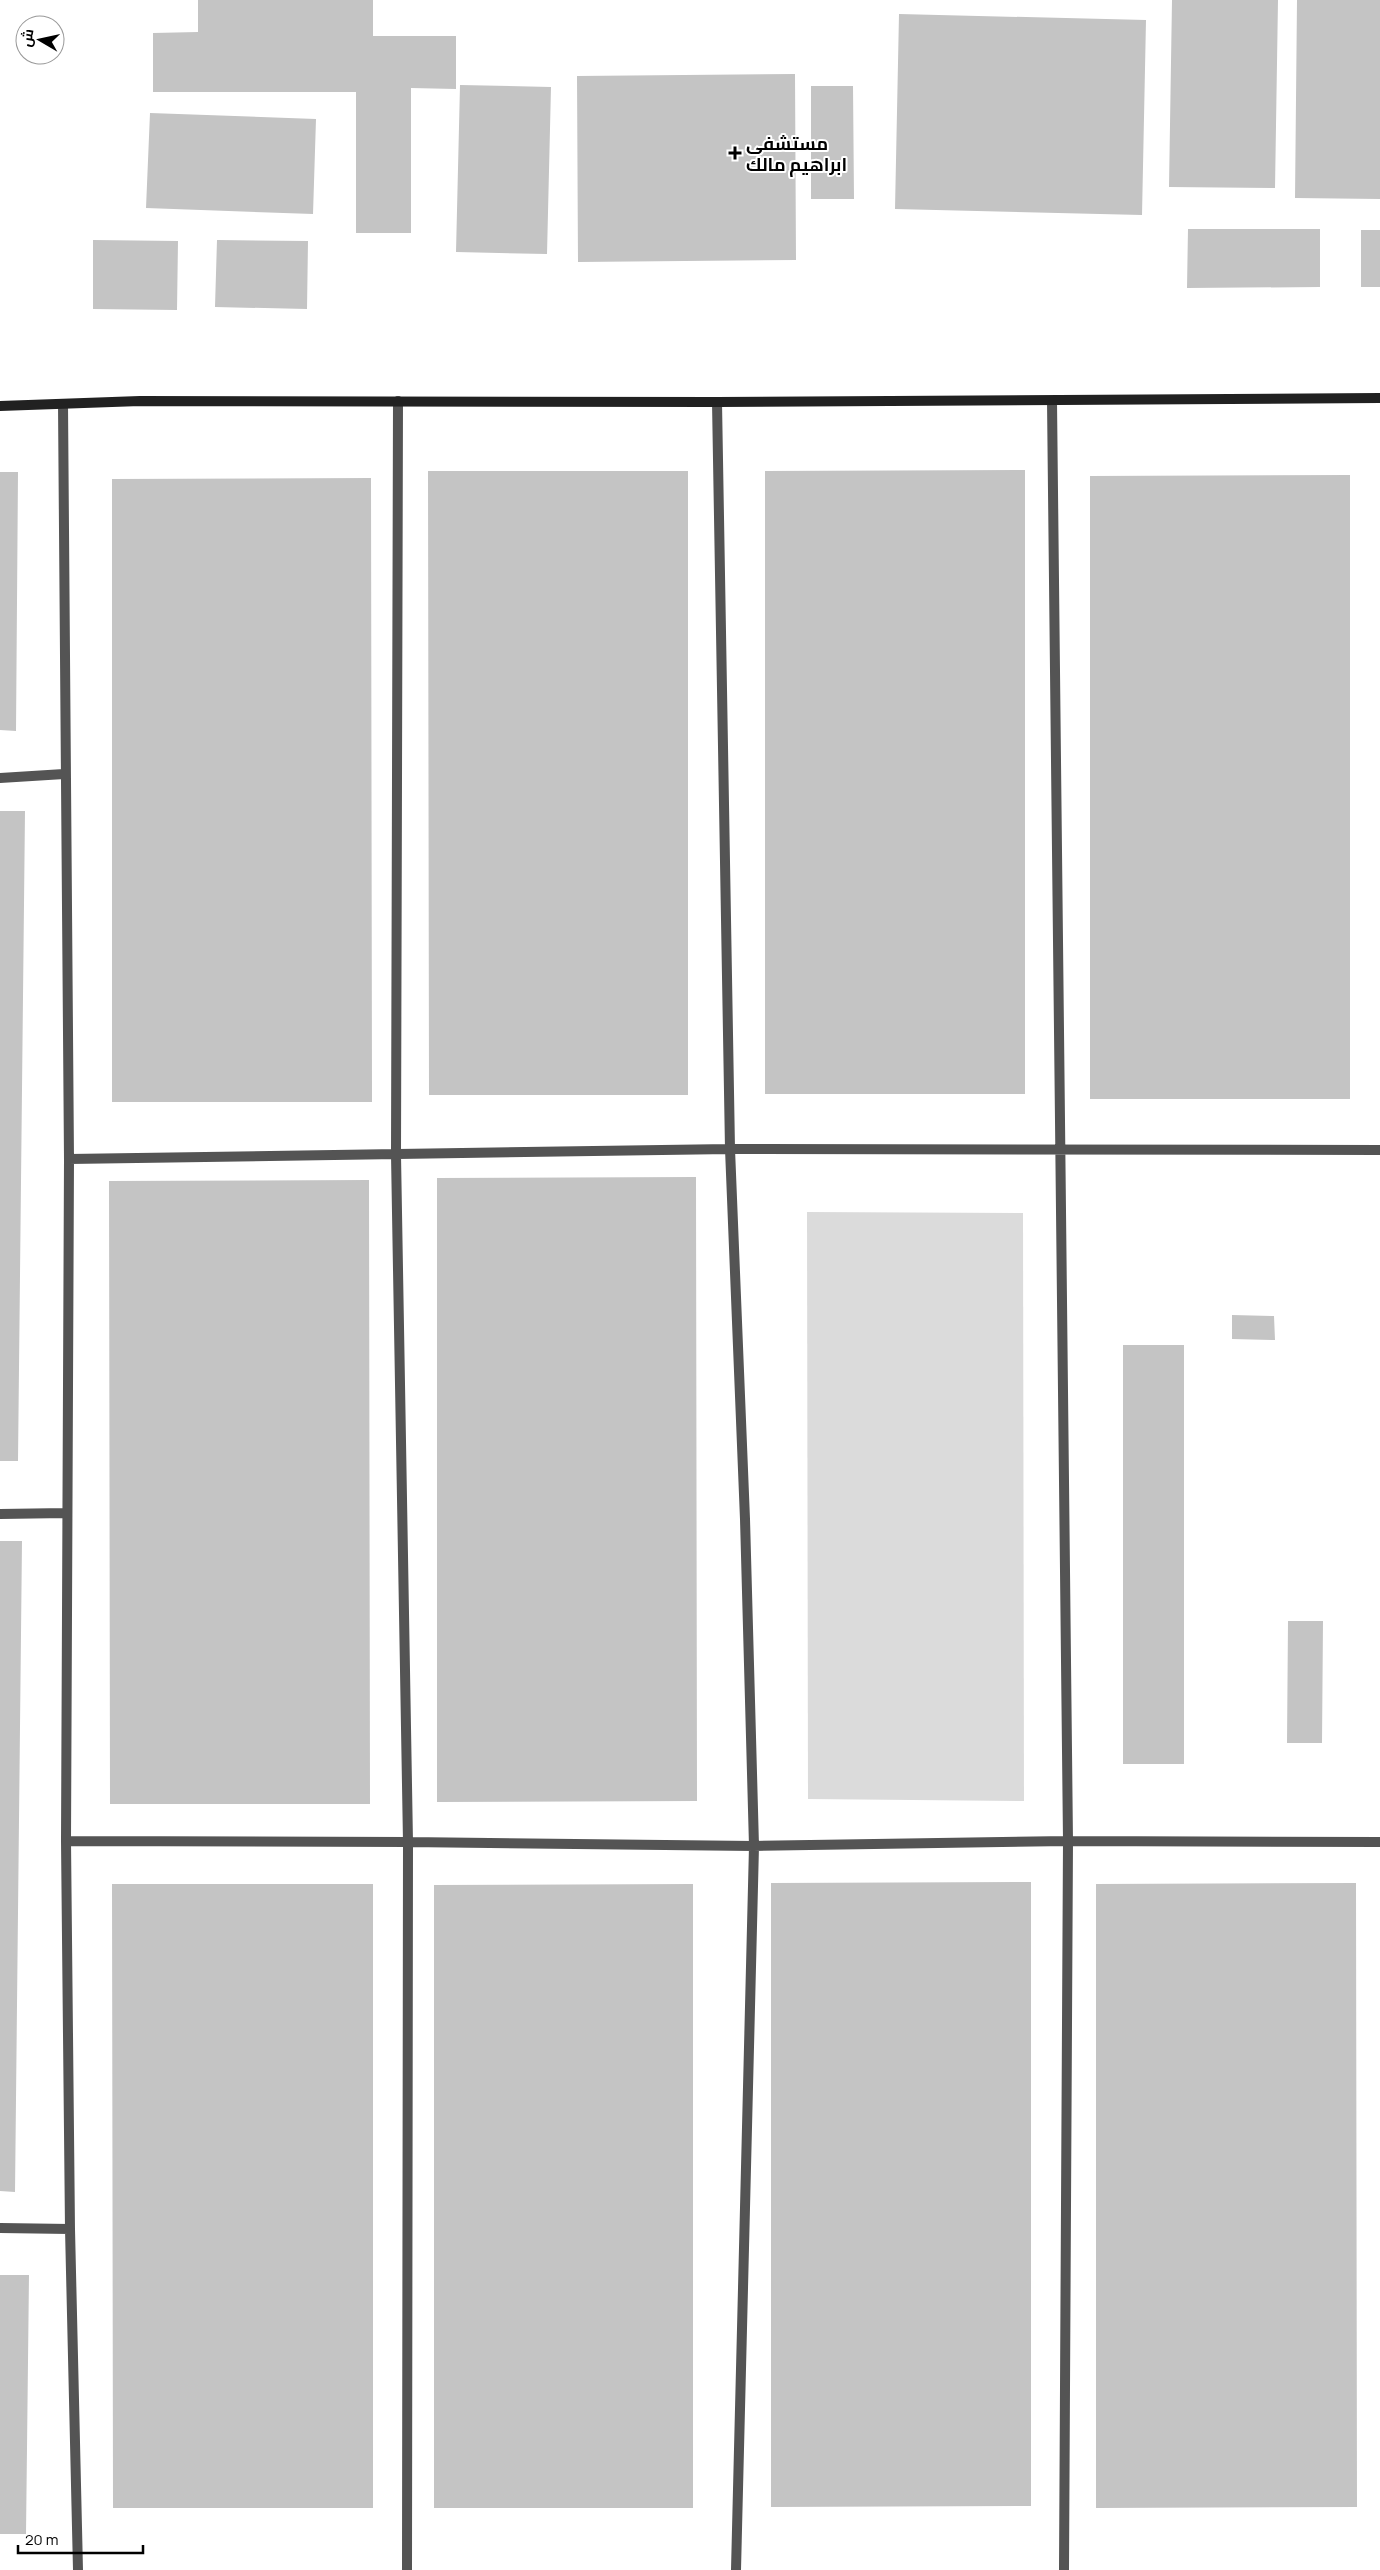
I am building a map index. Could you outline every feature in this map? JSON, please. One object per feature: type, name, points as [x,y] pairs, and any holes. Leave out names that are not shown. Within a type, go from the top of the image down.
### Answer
[{"type":"street","points":[[0,406],[140,401],[718,402],[1380,398]]},
{"type":"street","points":[[398,401],[396,1155],[408,1842],[407,2570]]},
{"type":"street","points":[[1052,401],[1068,1841],[1064,2570]]},
{"type":"street","points":[[718,402],[730,1149],[745,1519],[754,1846],[736,2570]]},
{"type":"street","points":[[63,404],[64,774],[69,1159],[66,1841],[70,2229],[78,2570]]},
{"type":"street","points":[[0,778],[64,774]]},
{"type":"street","points":[[69,1159],[730,1149],[1380,1150]]},
{"type":"street","points":[[0,1514],[66,1513]]},
{"type":"street","points":[[66,1841],[754,1846],[1068,1841],[1380,1842]]},
{"type":"street","points":[[0,2228],[70,2229]]},
{"type":"shaded area","points":[[807,1212],[1023,1213],[1024,1801],[808,1799]]},
{"type":"building","points":[[198,0],[373,0],[373,36],[456,36],[456,89],[411,88],[411,233],[356,233],[356,92],[153,92],[153,33],[198,32]]},
{"type":"building","points":[[1172,0],[1278,0],[1275,188],[1169,187]]},
{"type":"building","points":[[1297,0],[1380,0],[1380,199],[1295,198]]},
{"type":"building","points":[[899,14],[1146,20],[1142,215],[895,209]]},
{"type":"building","points":[[795,74],[796,260],[578,262],[577,76]]},
{"type":"building","points":[[460,85],[551,87],[547,254],[456,252]]},
{"type":"building","points":[[811,86],[853,86],[854,199],[811,199]]},
{"type":"building","points":[[150,113],[316,119],[313,214],[146,208]]},
{"type":"building","points":[[1188,229],[1320,229],[1320,287],[1187,288]]},
{"type":"building","points":[[1361,230],[1380,230],[1380,287],[1361,287]]},
{"type":"building","points":[[93,240],[178,241],[177,310],[93,309]]},
{"type":"building","points":[[217,240],[308,241],[307,309],[215,307]]},
{"type":"building","points":[[1025,470],[1025,1094],[765,1094],[765,471]]},
{"type":"building","points":[[428,471],[688,471],[688,1095],[429,1095]]},
{"type":"building","points":[[0,472],[18,472],[16,731],[0,730]]},
{"type":"building","points":[[1350,475],[1350,1099],[1090,1099],[1090,476]]},
{"type":"building","points":[[371,478],[372,1102],[112,1102],[112,479]]},
{"type":"building","points":[[0,811],[25,811],[18,1461],[0,1461]]},
{"type":"building","points":[[696,1177],[697,1801],[437,1802],[437,1178]]},
{"type":"building","points":[[369,1180],[370,1804],[110,1804],[109,1181]]},
{"type":"building","points":[[1232,1315],[1274,1316],[1275,1340],[1232,1339]]},
{"type":"building","points":[[1123,1345],[1184,1345],[1184,1764],[1123,1764]]},
{"type":"building","points":[[0,1541],[22,1541],[15,2192],[0,2191]]},
{"type":"building","points":[[1288,1621],[1323,1621],[1322,1743],[1287,1743]]},
{"type":"building","points":[[1031,1882],[1031,2506],[771,2507],[771,1883]]},
{"type":"building","points":[[1356,1883],[1357,2507],[1096,2508],[1096,1884]]},
{"type":"building","points":[[112,1884],[373,1884],[373,2508],[113,2508]]},
{"type":"building","points":[[693,1884],[693,2508],[434,2508],[434,1885]]},
{"type":"building","points":[[0,2275],[29,2275],[26,2534],[0,2534]]},
{"type":"place","name":"مستشفى ابراهيم مالك","points":[[735,153]]}]
